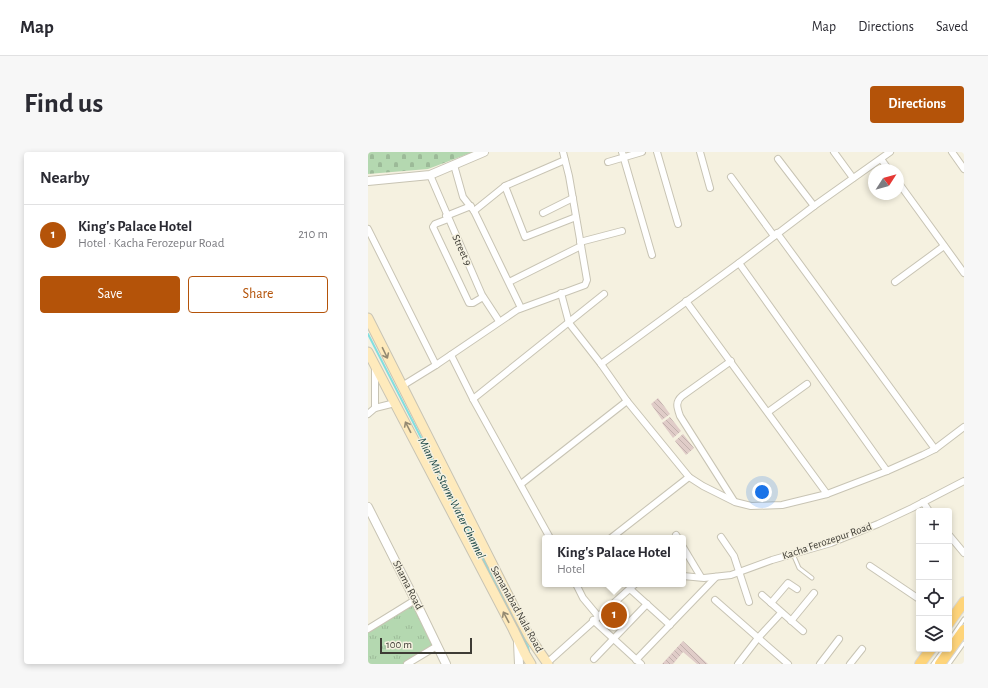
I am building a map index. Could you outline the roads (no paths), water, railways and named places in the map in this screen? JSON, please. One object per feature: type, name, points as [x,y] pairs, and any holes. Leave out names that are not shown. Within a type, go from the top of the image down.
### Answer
[{"type":"main road","name":"Samanabad Nala Road","points":[[368,318],[530,638],[547,663]]},
{"type":"main road","points":[[368,340],[377,336]]},
{"type":"main road","points":[[368,352],[396,403],[531,664]]},
{"type":"main road","points":[[952,618],[964,602]]},
{"type":"main road","points":[[940,664],[964,630]]},
{"type":"main road","points":[[920,664],[929,652]]},
{"type":"street","points":[[368,181],[430,175],[484,152]]},
{"type":"street","points":[[402,386],[521,308],[585,285],[587,280],[573,198],[563,152]]},
{"type":"street","points":[[608,162],[623,155],[642,152]]},
{"type":"street","points":[[658,152],[678,224]]},
{"type":"street","points":[[700,152],[710,188]]},
{"type":"street","points":[[834,152],[854,178]]},
{"type":"street","points":[[601,364],[814,206],[890,152]]},
{"type":"street","points":[[952,152],[964,169]]},
{"type":"street","points":[[623,155],[652,255]]},
{"type":"street","points":[[778,159],[814,206]]},
{"type":"street","points":[[881,159],[885,164]]},
{"type":"street","points":[[483,297],[473,303],[469,303],[433,227],[435,224],[447,217],[472,209],[506,186],[565,160]]},
{"type":"street","points":[[454,165],[463,197],[472,209],[521,308]]},
{"type":"street","name":"Street 9","points":[[430,175],[483,297],[499,321]]},
{"type":"street","points":[[731,177],[935,448]]},
{"type":"street","points":[[506,186],[525,237],[576,217]]},
{"type":"street","points":[[904,190],[964,273]]},
{"type":"street","points":[[543,213],[573,198]]},
{"type":"street","points":[[368,229],[436,365]]},
{"type":"street","points":[[509,282],[581,244],[622,231]]},
{"type":"street","points":[[895,282],[944,246]]},
{"type":"street","points":[[739,263],[888,471]]},
{"type":"street","points":[[561,293],[569,323],[601,364],[627,401],[689,477],[703,486],[735,502],[751,506],[782,504],[827,494],[888,471],[935,448],[964,428]]},
{"type":"street","points":[[473,399],[604,294]]},
{"type":"street","points":[[686,301],[827,494]]},
{"type":"street","points":[[451,355],[473,399],[548,535]]},
{"type":"street","points":[[731,361],[678,399],[676,405],[680,416],[735,502]]},
{"type":"street","points":[[372,410],[375,366]]},
{"type":"street","points":[[768,412],[807,384]]},
{"type":"street","points":[[521,484],[627,401]]},
{"type":"street","points":[[372,410],[396,403]]},
{"type":"street","points":[[368,404],[372,410]]},
{"type":"street","points":[[615,535],[689,477]]},
{"type":"street","name":"Kacha Ferozepur Road","points":[[686,576],[701,578],[731,575],[830,543],[878,524],[964,481]]},
{"type":"street","points":[[923,502],[927,508]]},
{"type":"street","name":"Shama Road","points":[[368,508],[446,664]]},
{"type":"street","points":[[721,537],[734,556],[749,602]]},
{"type":"street","points":[[952,539],[964,553]]},
{"type":"street","points":[[686,552],[701,578]]},
{"type":"street","points":[[870,566],[916,597]]},
{"type":"street","points":[[593,620],[639,662],[670,625],[716,576]]},
{"type":"street","points":[[771,603],[788,583],[797,589]]},
{"type":"street","points":[[578,587],[583,598],[598,616]]},
{"type":"street","points":[[547,663],[593,620],[630,589],[670,625]]},
{"type":"street","points":[[791,621],[814,593]]},
{"type":"street","points":[[762,595],[781,613],[803,630]]},
{"type":"street","points":[[368,629],[415,600]]},
{"type":"street","points":[[715,600],[788,664]]},
{"type":"street","points":[[594,659],[647,604]]},
{"type":"street","points":[[738,664],[758,638],[781,613]]},
{"type":"street","points":[[518,639],[520,664]]},
{"type":"street","points":[[820,664],[839,639]]},
{"type":"street","points":[[407,664],[437,646]]},
{"type":"street","points":[[850,664],[862,649]]},
{"type":"lane","points":[[793,554],[799,568],[812,578]]},
{"type":"lane","points":[[952,637],[964,619]]},
{"type":"lane","points":[[949,664],[964,643]]},
{"type":"lane","points":[[933,664],[942,652]]},
{"type":"waterway","name":"Mian Mir Storm Water Channel","points":[[368,334],[528,647],[530,657]]},
{"type":"place","name":"King's Palace Hotel","points":[[614,615]]}]
